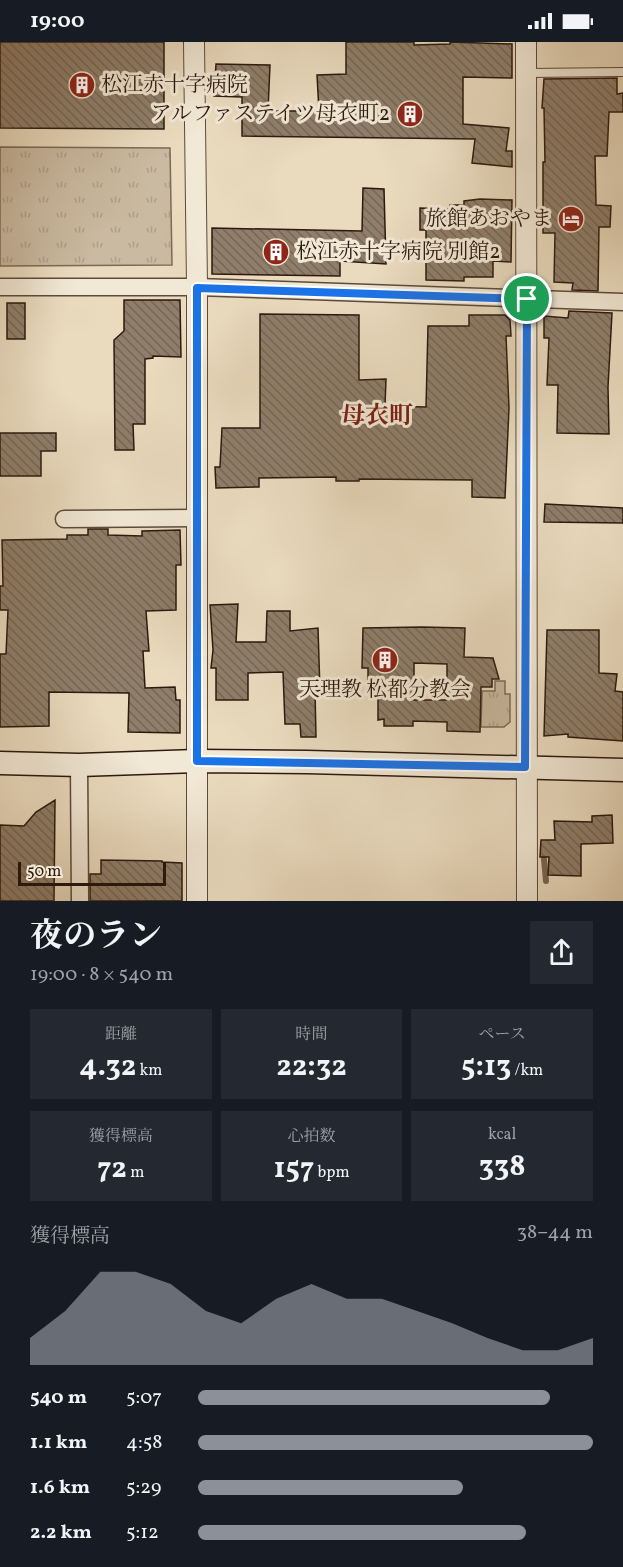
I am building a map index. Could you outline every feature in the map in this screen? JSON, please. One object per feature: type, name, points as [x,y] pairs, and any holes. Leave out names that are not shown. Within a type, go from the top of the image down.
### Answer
[{"type":"main road","points":[[0,763],[79,765],[197,761],[623,770]]},
{"type":"street","points":[[194,42],[197,288],[197,901]]},
{"type":"street","points":[[526,42],[525,767],[527,901]]},
{"type":"street","points":[[0,286],[197,288],[623,302]]},
{"type":"street","points":[[64,519],[196,518]]},
{"type":"street","points":[[79,765],[80,901]]},
{"type":"lane","points":[[526,73],[623,72]]},
{"type":"green space","points":[[0,147],[170,148],[172,265],[0,266]]},
{"type":"green space","points":[[495,681],[505,681],[505,694],[510,694],[510,722],[504,727],[481,727],[482,691],[495,691]]},
{"type":"building","name":"松江赤十字病院","points":[[0,42],[164,42],[164,129],[0,128]]},
{"type":"building","points":[[346,42],[414,42],[414,45],[450,44],[450,42],[512,44],[512,78],[463,77],[463,124],[509,128],[506,151],[512,151],[512,167],[472,163],[475,139],[242,136],[242,97],[214,96],[216,64],[270,65],[268,111],[319,111],[317,75],[346,74]]},
{"type":"building","points":[[617,78],[617,94],[623,93],[623,112],[609,112],[607,156],[595,156],[596,205],[611,206],[610,227],[599,227],[598,291],[572,290],[573,283],[554,282],[555,233],[543,233],[543,162],[545,162],[544,108],[542,108],[544,79]]},
{"type":"building","name":"松江赤十字病院 別館2","points":[[363,188],[384,189],[386,264],[340,261],[340,276],[212,274],[212,228],[362,231]]},
{"type":"building","points":[[512,200],[511,262],[493,261],[493,277],[464,277],[464,281],[426,280],[426,230],[420,230],[420,208],[450,209],[450,205],[464,205],[464,201]]},
{"type":"building","points":[[124,300],[180,300],[181,357],[153,356],[153,358],[145,359],[145,424],[133,424],[134,450],[115,450],[114,340],[124,331]]},
{"type":"building","points":[[7,303],[25,303],[25,339],[7,339]]},
{"type":"building","points":[[569,311],[612,313],[608,387],[609,434],[557,433],[558,385],[547,385],[549,338],[544,338],[544,316],[568,318]]},
{"type":"building","points":[[260,314],[359,315],[359,380],[386,379],[385,406],[426,407],[428,326],[469,326],[469,315],[505,315],[510,320],[511,336],[506,336],[509,408],[505,498],[472,497],[472,480],[359,479],[359,481],[336,481],[336,477],[259,478],[259,487],[216,488],[215,467],[220,467],[222,428],[260,428]]},
{"type":"building","points":[[0,433],[56,433],[56,451],[41,451],[41,476],[0,476]]},
{"type":"building","points":[[545,504],[623,508],[623,523],[544,522]]},
{"type":"building","points":[[88,529],[108,529],[108,535],[142,536],[142,531],[180,530],[181,565],[176,565],[176,610],[146,611],[149,651],[143,651],[145,688],[175,687],[176,700],[180,700],[180,733],[128,732],[129,693],[49,692],[49,726],[0,727],[0,654],[6,654],[8,610],[0,610],[0,586],[3,586],[2,540],[67,539],[67,535],[88,535]]},
{"type":"building","points":[[238,604],[236,642],[266,642],[267,611],[290,611],[290,631],[318,628],[320,691],[315,691],[316,737],[301,737],[300,724],[285,724],[283,672],[248,673],[248,700],[216,700],[216,668],[211,668],[213,650],[210,605]]},
{"type":"building","points":[[363,628],[465,628],[464,657],[493,658],[499,679],[492,679],[492,687],[481,687],[480,732],[447,731],[447,722],[413,721],[413,726],[384,726],[384,719],[378,720],[378,680],[368,680],[368,668],[362,668]],"holes":[[[414,663],[447,664],[447,700],[414,700]]]},
{"type":"building","points":[[547,630],[599,630],[599,673],[617,674],[615,691],[623,692],[623,741],[568,737],[568,734],[544,736]]},
{"type":"building","points":[[55,800],[54,901],[0,901],[0,825],[24,826],[36,812]]},
{"type":"building","points":[[612,815],[613,843],[581,844],[581,876],[548,875],[549,857],[540,857],[541,840],[555,840],[554,821],[592,822],[592,816]]},
{"type":"building","points":[[101,860],[182,863],[182,901],[90,901],[90,874],[101,874]]},
{"type":"waterway","points":[[544,859],[546,881]]},
{"type":"place","name":"松江赤十字病院","points":[[82,85]]},
{"type":"place","name":"アルファステイツ母衣町2","points":[[410,114]]},
{"type":"place","name":"旅館あおやま","points":[[571,219]]},
{"type":"place","name":"松江赤十字病院 別館2","points":[[276,252]]},
{"type":"place","name":"天理教 松都分教会","points":[[385,660]]},
{"type":"district","name":"母衣町","points":[[377,417]]},
{"type":"route","points":[[197,288],[527,299],[525,767],[197,761],[197,288]]}]
